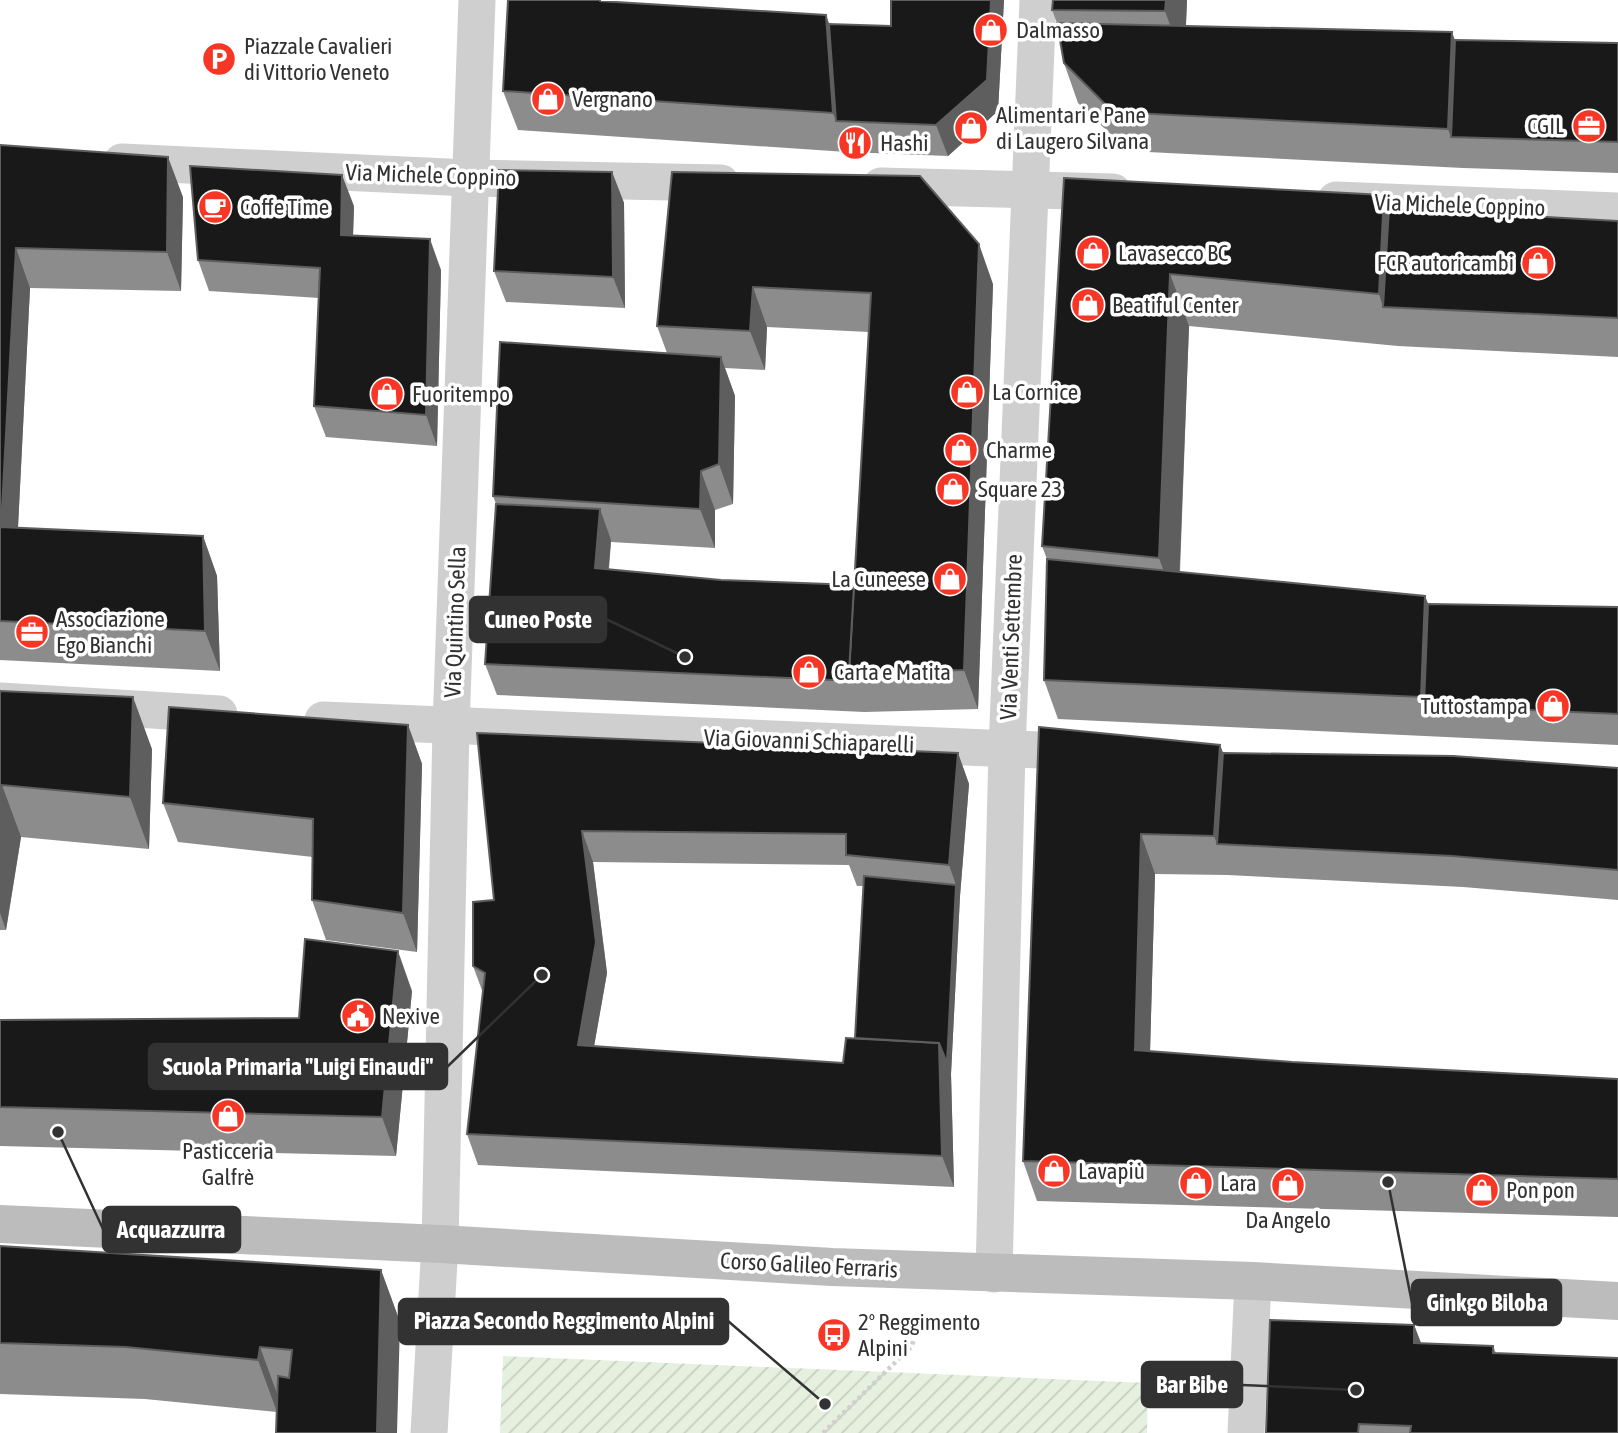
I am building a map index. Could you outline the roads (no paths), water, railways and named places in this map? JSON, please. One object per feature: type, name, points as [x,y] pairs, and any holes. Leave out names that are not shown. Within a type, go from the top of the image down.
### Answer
[{"type":"street","name":"Via Quintino Sella","points":[[429,1433],[440,1244],[451,727],[477,0]]},
{"type":"street","name":"Via Venti Settembre","points":[[994,1273],[1007,748],[1038,0]]},
{"type":"street","name":"Via Michele Coppino","points":[[89,160],[469,178],[758,184]]},
{"type":"street","points":[[841,185],[1153,194]]},
{"type":"street","name":"Via Michele Coppino","points":[[1304,199],[1618,211]]},
{"type":"street","points":[[0,701],[250,715]]},
{"type":"street","name":"Via Giovanni Schiaparelli","points":[[291,718],[451,727],[1116,753]]},
{"type":"street","name":"Corso Galileo Ferraris","points":[[0,1224],[440,1244],[931,1271],[1254,1281],[1618,1301]]},
{"type":"street","points":[[1246,1433],[1254,1281]]},
{"type":"place","name":"Dalmasso","points":[[991,30]]},
{"type":"place","name":"Piazzale Cavalieri di Vittorio Veneto","points":[[219,59]]},
{"type":"place","name":"Vergnano","points":[[548,99]]},
{"type":"place","name":"CGIL","points":[[1589,126]]},
{"type":"place","name":"Alimentari e Pane di Laugero Silvana","points":[[971,128]]},
{"type":"place","name":"Hashi","points":[[855,143]]},
{"type":"place","name":"Coffe Time","points":[[215,207]]},
{"type":"place","name":"Lavasecco BC","points":[[1093,253]]},
{"type":"place","name":"FCR autoricambi","points":[[1538,263]]},
{"type":"place","name":"Beatiful Center","points":[[1088,305]]},
{"type":"place","name":"La Cornice","points":[[967,392]]},
{"type":"place","name":"Fuoritempo","points":[[387,394]]},
{"type":"place","name":"Charme","points":[[961,450]]},
{"type":"place","name":"Square 23","points":[[953,489]]},
{"type":"place","name":"La Cuneese","points":[[950,579]]},
{"type":"place","name":"Associazione Ego Bianchi","points":[[32,632]]},
{"type":"place","name":"Cuneo Poste","points":[[685,657]]},
{"type":"place","name":"Carta e Matita","points":[[809,672]]},
{"type":"place","name":"Tuttostampa","points":[[1553,706]]},
{"type":"place","name":"Scuola Primaria \"Luigi Einaudi\"","points":[[542,975]]},
{"type":"place","name":"Nexive","points":[[358,1016]]},
{"type":"place","name":"Pasticceria Galfrè","points":[[228,1116]]},
{"type":"place","name":"Acquazzurra","points":[[58,1132]]},
{"type":"place","name":"Lavapiù","points":[[1054,1171]]},
{"type":"place","name":"Ginkgo Biloba","points":[[1388,1182]]},
{"type":"place","name":"Lara","points":[[1196,1183]]},
{"type":"place","name":"Da Angelo","points":[[1288,1185]]},
{"type":"place","name":"Pon pon","points":[[1482,1190]]},
{"type":"place","name":"2° Reggimento Alpini","points":[[834,1335]]},
{"type":"place","name":"Bar Bibe","points":[[1356,1390]]},
{"type":"place","name":"Piazza Secondo Reggimento Alpini","points":[[825,1404]]}]
